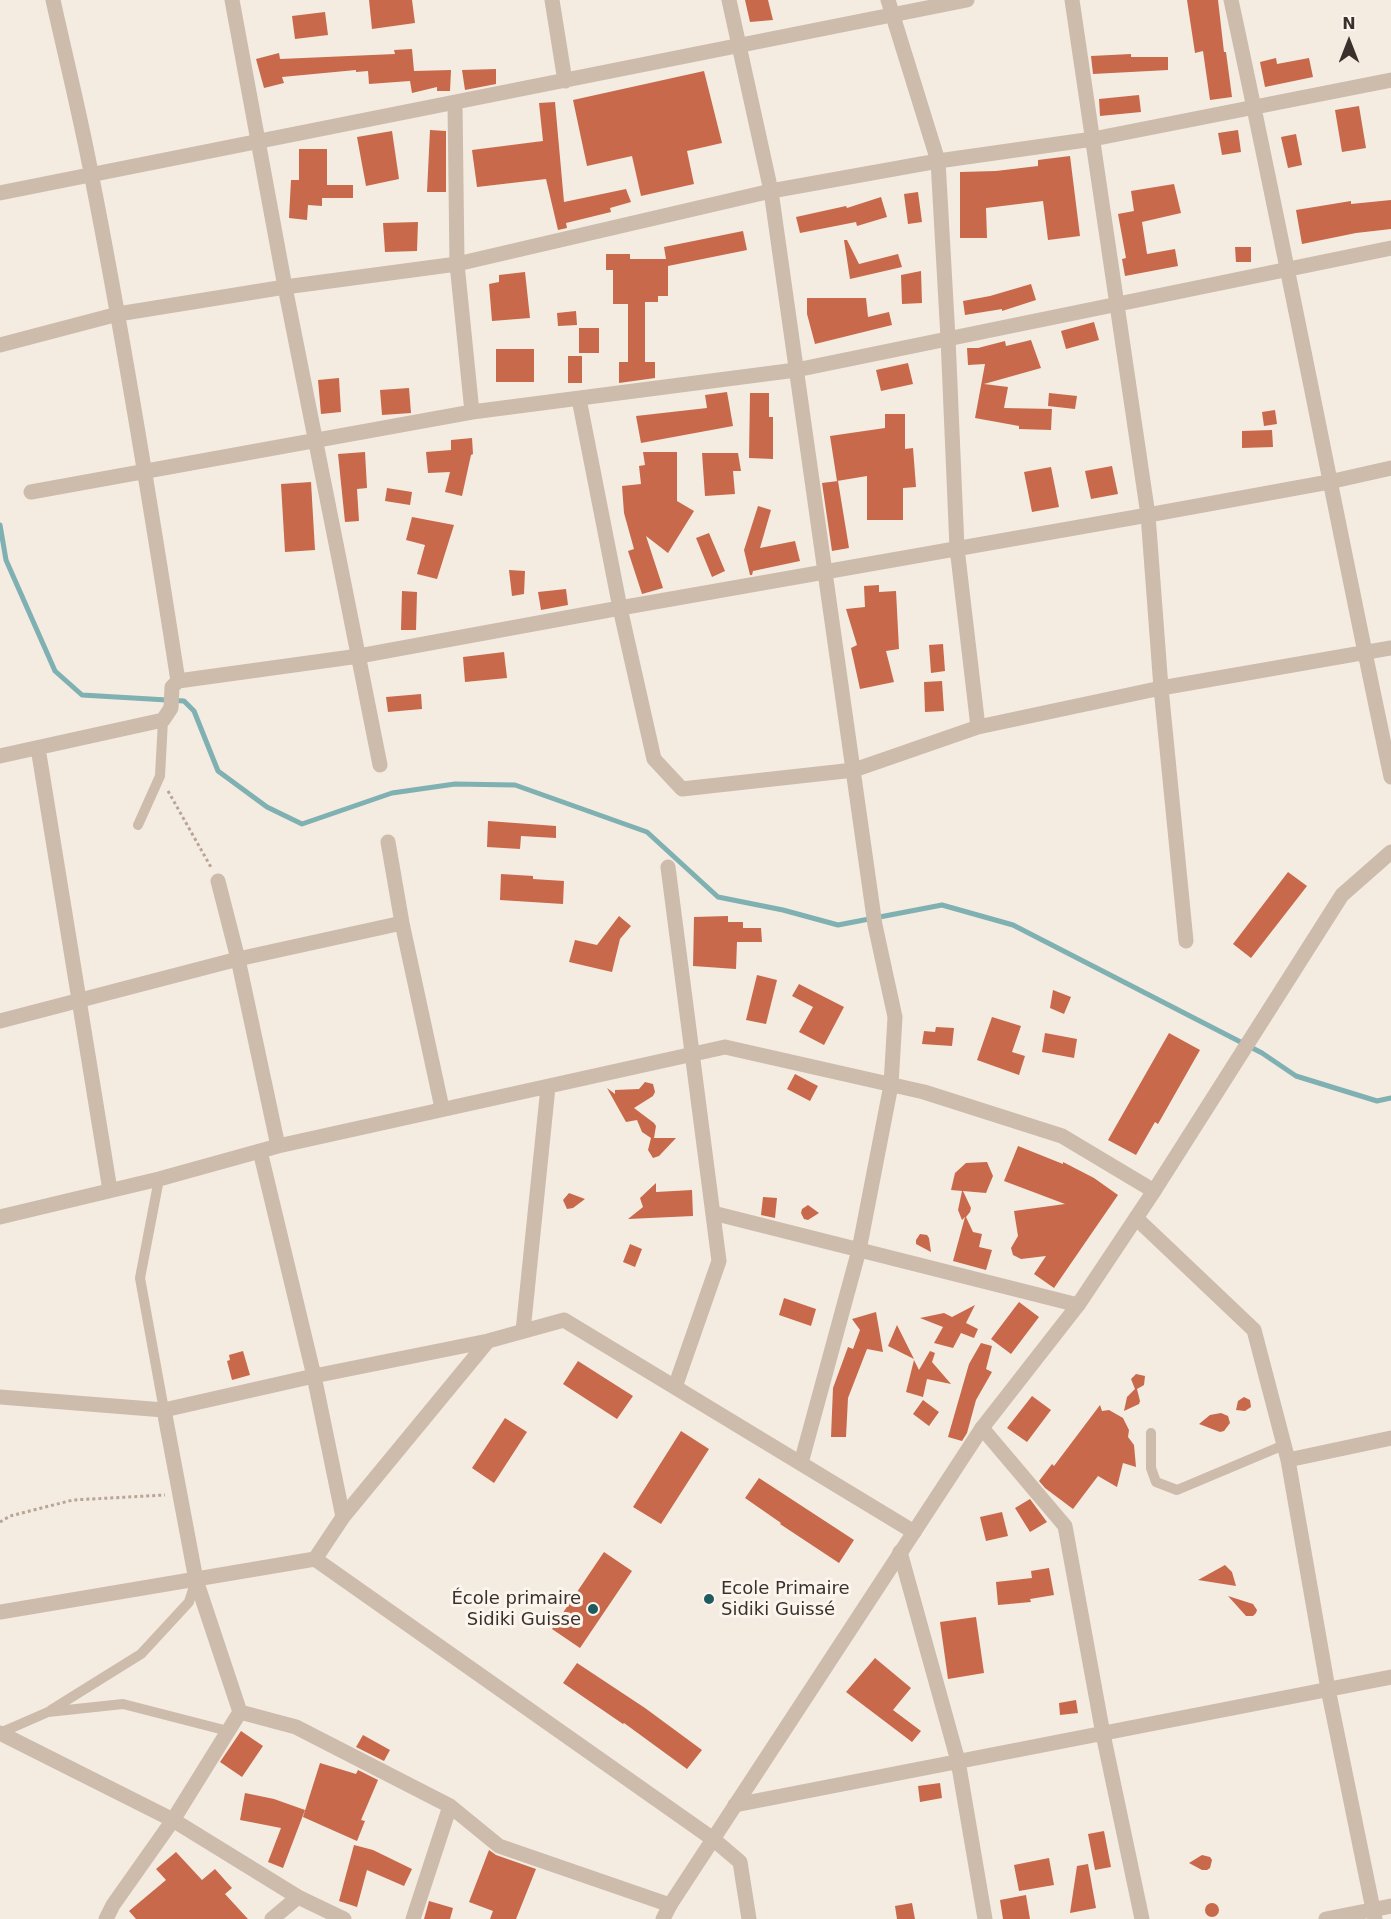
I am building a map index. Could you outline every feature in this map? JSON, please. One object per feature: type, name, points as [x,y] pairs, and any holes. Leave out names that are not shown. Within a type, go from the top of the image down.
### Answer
[{"type":"street","points":[[0,756],[167,714],[175,684],[145,471],[118,314],[92,175],[52,0]]},
{"type":"street","points":[[232,0],[285,287],[380,765]]},
{"type":"street","points":[[552,0],[565,81]]},
{"type":"street","points":[[729,0],[771,191],[875,918],[895,1017],[891,1085],[859,1250],[801,1463]]},
{"type":"street","points":[[888,0],[938,161],[957,548],[978,727]]},
{"type":"street","points":[[0,194],[967,0]]},
{"type":"street","points":[[1072,0],[1148,515],[1161,688],[1186,941]]},
{"type":"street","points":[[1231,0],[1391,777]]},
{"type":"street","points":[[0,345],[118,314],[285,287],[457,264],[771,191],[938,161],[1093,138],[1391,80]]},
{"type":"street","points":[[455,103],[457,264],[472,412]]},
{"type":"street","points":[[31,492],[472,412],[796,370],[1391,248]]},
{"type":"street","points":[[579,399],[620,608],[654,759],[682,789],[854,770],[978,727],[1161,688],[1391,648]]},
{"type":"street","points":[[175,684],[359,656],[1148,515],[1329,482],[1391,468]]},
{"type":"street","points":[[38,748],[110,1190]]},
{"type":"street","points":[[388,842],[402,923],[442,1108]]},
{"type":"street","points":[[240,1712],[296,1727],[450,1806],[499,1846],[667,1912],[982,1428],[1078,1305],[1154,1191],[1342,895],[1391,852]]},
{"type":"street","points":[[668,867],[719,1261],[675,1387]]},
{"type":"street","points":[[218,881],[238,959],[278,1146]]},
{"type":"street","points":[[0,1020],[238,959],[402,923]]},
{"type":"street","points":[[0,1216],[159,1179],[278,1146],[725,1047],[924,1092],[1062,1136],[1154,1191]]},
{"type":"street","points":[[523,1331],[548,1087]]},
{"type":"street","points":[[260,1151],[314,1376],[343,1517]]},
{"type":"street","points":[[713,1213],[1078,1305]]},
{"type":"street","points":[[1136,1218],[1254,1330],[1288,1460],[1328,1689],[1374,1914]]},
{"type":"street","points":[[0,1397],[164,1410],[314,1376],[488,1341],[564,1320],[914,1532]]},
{"type":"street","points":[[0,1612],[315,1558],[343,1517],[488,1341]]},
{"type":"street","points":[[164,1410],[196,1580],[240,1712]]},
{"type":"street","points":[[982,1428],[1065,1526],[1142,1919]]},
{"type":"street","points":[[1288,1460],[1391,1438]]},
{"type":"street","points":[[900,1552],[958,1761],[985,1919]]},
{"type":"street","points":[[315,1558],[713,1839],[740,1862],[749,1919]]},
{"type":"street","points":[[735,1805],[1391,1677]]},
{"type":"street","points":[[106,1919],[113,1905],[173,1820],[240,1712]]},
{"type":"street","points":[[0,1733],[173,1820],[298,1897],[344,1919]]},
{"type":"street","points":[[413,1919],[450,1806]]},
{"type":"street","points":[[272,1919],[298,1897]]},
{"type":"street","points":[[1326,1919],[1374,1914],[1391,1906]]},
{"type":"lane","points":[[138,825],[160,776],[167,714]]},
{"type":"lane","points":[[159,1179],[140,1278],[164,1410]]},
{"type":"lane","points":[[1151,1433],[1151,1468],[1156,1482],[1176,1490],[1284,1444]]},
{"type":"lane","points":[[0,1733],[48,1712],[141,1654],[189,1602],[196,1580]]},
{"type":"lane","points":[[48,1712],[123,1704],[228,1731]]},
{"type":"path","points":[[160,776],[218,881]]},
{"type":"path","points":[[0,1520],[74,1500],[180,1494]]},
{"type":"building","points":[[369,0],[412,0],[415,23],[372,29]]},
{"type":"building","points":[[745,0],[768,0],[773,20],[750,22]]},
{"type":"building","points":[[1187,0],[1218,0],[1232,97],[1210,100],[1203,51],[1195,53]]},
{"type":"building","points":[[325,12],[328,35],[295,39],[292,16]]},
{"type":"building","points":[[412,49],[414,71],[451,70],[450,91],[437,91],[437,87],[412,93],[410,81],[369,84],[368,71],[356,72],[356,70],[282,77],[284,83],[264,88],[256,59],[279,53],[280,59],[395,54],[394,50]]},
{"type":"building","points":[[1131,54],[1131,57],[1168,57],[1168,70],[1093,74],[1091,56]]},
{"type":"building","points":[[1276,58],[1277,64],[1309,58],[1313,77],[1265,87],[1260,62]]},
{"type":"building","points":[[496,69],[496,84],[465,90],[462,70]]},
{"type":"building","points":[[704,71],[722,143],[687,151],[694,184],[641,196],[632,156],[587,166],[573,100]]},
{"type":"building","points":[[1139,95],[1141,112],[1100,116],[1099,99]]},
{"type":"building","points":[[555,102],[564,202],[626,189],[631,202],[610,208],[611,212],[566,223],[567,228],[558,230],[546,179],[477,187],[472,150],[543,141],[539,103]]},
{"type":"building","points":[[1359,106],[1366,148],[1342,152],[1335,110]]},
{"type":"building","points":[[430,130],[446,131],[446,192],[427,192]]},
{"type":"building","points":[[1238,130],[1241,152],[1222,155],[1218,133]]},
{"type":"building","points":[[392,131],[399,179],[366,186],[357,137]]},
{"type":"building","points":[[1296,134],[1302,165],[1288,168],[1281,137]]},
{"type":"building","points":[[299,149],[327,149],[327,185],[353,185],[353,198],[322,198],[322,206],[308,205],[307,220],[289,218],[291,180],[299,180]]},
{"type":"building","points":[[1070,156],[1080,236],[1048,240],[1043,201],[986,208],[987,238],[960,238],[960,172],[1038,166],[1038,160]]},
{"type":"building","points":[[1174,184],[1181,213],[1142,222],[1147,254],[1175,249],[1178,266],[1125,276],[1122,259],[1126,258],[1118,214],[1134,211],[1131,191]]},
{"type":"building","points":[[918,192],[922,222],[908,224],[904,194]]},
{"type":"building","points":[[881,197],[887,217],[857,226],[856,222],[800,233],[796,217],[846,206],[847,208]]},
{"type":"building","points":[[1391,200],[1391,229],[1356,233],[1302,244],[1296,210],[1351,201],[1351,204]]},
{"type":"building","points":[[418,222],[417,251],[385,252],[383,223]]},
{"type":"building","points":[[743,231],[747,250],[668,266],[668,296],[658,296],[658,302],[645,302],[645,362],[655,362],[655,378],[619,383],[619,362],[628,362],[628,304],[613,304],[613,270],[606,270],[606,254],[630,254],[630,259],[666,259],[664,247]]},
{"type":"building","points":[[844,240],[847,240],[859,264],[898,254],[902,267],[850,279]]},
{"type":"building","points":[[1235,247],[1251,247],[1251,262],[1236,262]]},
{"type":"building","points":[[921,271],[922,303],[902,304],[901,275]]},
{"type":"building","points":[[525,272],[530,318],[492,321],[489,284],[499,282],[499,275]]},
{"type":"building","points":[[1031,284],[1036,300],[1002,311],[1002,309],[965,315],[963,301]]},
{"type":"building","points":[[807,298],[866,298],[868,317],[889,312],[892,325],[815,344],[807,314]]},
{"type":"building","points":[[576,311],[577,325],[558,326],[557,313]]},
{"type":"building","points":[[1094,322],[1099,340],[1066,349],[1061,331]]},
{"type":"building","points":[[579,328],[599,328],[599,353],[579,353]]},
{"type":"building","points":[[1031,340],[1041,368],[984,384],[1008,387],[1004,408],[1052,409],[1051,430],[1019,429],[1019,426],[975,418],[985,364],[968,365],[967,348],[978,348],[1005,341],[1006,346]]},
{"type":"building","points":[[496,349],[534,349],[534,382],[496,382]]},
{"type":"building","points":[[568,356],[582,356],[582,383],[568,383]]},
{"type":"building","points":[[908,363],[913,384],[881,391],[876,370]]},
{"type":"building","points":[[339,378],[341,412],[321,414],[318,380]]},
{"type":"building","points":[[409,388],[411,413],[382,415],[380,390]]},
{"type":"building","points":[[727,392],[733,426],[641,443],[636,416],[707,408],[705,395]]},
{"type":"building","points":[[750,393],[769,393],[769,417],[773,417],[773,459],[749,458]]},
{"type":"building","points":[[1049,393],[1077,396],[1075,409],[1048,406]]},
{"type":"building","points":[[1275,410],[1277,424],[1264,426],[1262,412]]},
{"type":"building","points":[[885,414],[905,414],[905,449],[913,448],[916,487],[903,488],[903,520],[867,520],[867,476],[837,481],[830,436],[885,428]]},
{"type":"building","points":[[1272,430],[1273,447],[1242,448],[1242,431]]},
{"type":"building","points":[[472,438],[473,454],[462,496],[445,492],[450,472],[428,473],[426,452],[451,450],[451,440]]},
{"type":"building","points":[[365,452],[367,488],[357,489],[359,521],[345,522],[338,454]]},
{"type":"building","points":[[643,452],[677,452],[677,501],[694,511],[668,553],[646,536],[663,588],[642,594],[628,551],[634,549],[624,513],[622,486],[641,484],[639,466],[645,465]]},
{"type":"building","points":[[702,453],[738,453],[741,471],[733,471],[735,494],[705,496]]},
{"type":"building","points":[[1112,466],[1118,494],[1091,499],[1085,471]]},
{"type":"building","points":[[1051,467],[1059,507],[1032,512],[1024,472]]},
{"type":"building","points":[[838,481],[849,548],[832,551],[822,483]]},
{"type":"building","points":[[311,482],[315,550],[285,552],[281,484]]},
{"type":"building","points":[[387,488],[412,492],[410,505],[385,501]]},
{"type":"building","points":[[758,506],[771,510],[760,548],[795,541],[800,561],[753,571],[750,575],[744,550]]},
{"type":"building","points":[[412,517],[454,525],[437,579],[417,574],[425,545],[406,540]]},
{"type":"building","points":[[709,533],[725,571],[712,577],[696,538]]},
{"type":"building","points":[[509,570],[525,571],[524,594],[512,596]]},
{"type":"building","points":[[879,585],[879,592],[896,591],[899,649],[886,651],[894,682],[860,689],[851,648],[857,645],[846,609],[865,607],[864,586]]},
{"type":"building","points":[[566,589],[568,605],[541,610],[538,592]]},
{"type":"building","points":[[402,591],[417,592],[416,630],[401,630]]},
{"type":"building","points":[[943,644],[945,671],[931,673],[929,645]]},
{"type":"building","points":[[504,652],[507,678],[465,682],[463,657]]},
{"type":"building","points":[[942,681],[944,711],[925,712],[924,682]]},
{"type":"building","points":[[421,694],[422,709],[388,712],[386,697]]},
{"type":"building","points":[[488,821],[556,826],[556,838],[521,836],[520,849],[487,847]]},
{"type":"building","points":[[1288,872],[1307,886],[1251,958],[1233,944]]},
{"type":"building","points":[[501,874],[564,881],[563,904],[500,900]]},
{"type":"building","points":[[619,916],[631,926],[620,939],[612,972],[569,962],[575,940],[597,945]]},
{"type":"building","points":[[728,916],[728,922],[743,922],[743,928],[761,928],[762,942],[737,942],[736,969],[693,966],[694,917]]},
{"type":"building","points":[[757,975],[777,980],[766,1024],[746,1020]]},
{"type":"building","points":[[799,984],[844,1007],[824,1045],[799,1032],[813,1007],[792,996]]},
{"type":"building","points":[[1053,990],[1071,997],[1064,1014],[1050,1008]]},
{"type":"building","points":[[992,1017],[1021,1026],[1012,1052],[1025,1056],[1019,1075],[977,1060]]},
{"type":"building","points":[[936,1027],[954,1028],[952,1046],[922,1044],[924,1031],[935,1032]]},
{"type":"building","points":[[1045,1033],[1077,1039],[1074,1058],[1042,1052]]},
{"type":"building","points":[[1169,1033],[1200,1050],[1158,1124],[1155,1122],[1136,1155],[1108,1140]]},
{"type":"building","points":[[795,1074],[818,1086],[810,1101],[787,1089]]},
{"type":"building","points":[[645,1082],[653,1084],[655,1092],[653,1096],[634,1108],[656,1126],[654,1138],[676,1138],[659,1156],[653,1158],[648,1150],[651,1138],[642,1132],[637,1120],[626,1122],[607,1088],[615,1094],[615,1090],[639,1089]]},
{"type":"building","points":[[1018,1146],[1063,1164],[1063,1162],[1094,1178],[1118,1195],[1054,1288],[1034,1274],[1046,1256],[1021,1259],[1013,1255],[1011,1248],[1018,1236],[1014,1211],[1065,1204],[1004,1181]]},
{"type":"building","points":[[987,1162],[993,1176],[986,1193],[963,1191],[971,1208],[966,1217],[973,1232],[982,1234],[979,1247],[992,1250],[986,1270],[953,1261],[965,1217],[962,1220],[958,1210],[962,1191],[951,1190],[955,1173],[966,1163]]},
{"type":"building","points":[[656,1183],[656,1192],[692,1190],[693,1216],[628,1219],[643,1207],[640,1198]]},
{"type":"building","points":[[569,1193],[585,1199],[573,1208],[567,1209],[563,1200]]},
{"type":"building","points":[[763,1197],[777,1198],[775,1218],[761,1215]]},
{"type":"building","points":[[808,1205],[819,1213],[808,1220],[804,1219],[801,1213],[802,1209]]},
{"type":"building","points":[[920,1234],[927,1235],[929,1238],[931,1252],[916,1244]]},
{"type":"building","points":[[630,1244],[642,1249],[635,1267],[623,1262]]},
{"type":"building","points":[[784,1298],[816,1309],[811,1326],[779,1315]]},
{"type":"building","points":[[1019,1302],[1039,1317],[1011,1354],[991,1339]]},
{"type":"building","points":[[975,1305],[966,1323],[978,1329],[974,1338],[961,1333],[953,1348],[934,1343],[943,1327],[920,1318],[944,1313],[952,1317]]},
{"type":"building","points":[[876,1312],[883,1352],[867,1349],[848,1398],[846,1437],[831,1437],[833,1388],[848,1347],[853,1349],[860,1330],[852,1319]]},
{"type":"building","points":[[897,1325],[914,1359],[888,1346]]},
{"type":"building","points":[[981,1343],[992,1346],[986,1369],[992,1372],[976,1400],[967,1433],[962,1441],[948,1437],[969,1364]]},
{"type":"building","points":[[243,1351],[250,1375],[232,1380],[227,1361],[230,1360],[229,1355]]},
{"type":"building","points":[[930,1351],[935,1353],[932,1362],[951,1384],[927,1379],[923,1397],[906,1392],[914,1360],[919,1370]]},
{"type":"building","points":[[578,1361],[633,1396],[617,1419],[563,1384]]},
{"type":"building","points":[[1136,1374],[1145,1376],[1144,1385],[1137,1389],[1140,1401],[1139,1404],[1124,1411],[1127,1397],[1135,1389],[1131,1379]]},
{"type":"building","points":[[1032,1396],[1051,1410],[1027,1442],[1007,1428]]},
{"type":"building","points":[[1244,1397],[1250,1400],[1251,1407],[1245,1411],[1236,1410],[1238,1401]]},
{"type":"building","points":[[923,1400],[939,1412],[929,1426],[913,1414]]},
{"type":"building","points":[[1100,1405],[1102,1411],[1109,1410],[1123,1418],[1129,1430],[1128,1437],[1134,1445],[1136,1467],[1123,1463],[1117,1487],[1098,1476],[1073,1509],[1039,1481],[1052,1464],[1054,1466]]},
{"type":"building","points":[[1221,1413],[1228,1416],[1230,1423],[1224,1431],[1220,1432],[1199,1424],[1210,1415]]},
{"type":"building","points":[[505,1418],[527,1432],[494,1483],[472,1468]]},
{"type":"building","points":[[681,1431],[709,1449],[661,1524],[633,1507]]},
{"type":"building","points":[[759,1478],[854,1540],[839,1563],[745,1498]]},
{"type":"building","points":[[1030,1499],[1047,1522],[1030,1532],[1015,1508]]},
{"type":"building","points":[[1002,1512],[1008,1536],[986,1541],[980,1517]]},
{"type":"building","points":[[604,1552],[632,1571],[580,1648],[552,1629]]},
{"type":"building","points":[[1225,1565],[1232,1572],[1236,1586],[1198,1580]]},
{"type":"building","points":[[1049,1568],[1054,1595],[1030,1599],[1031,1602],[998,1605],[996,1582],[1032,1578],[1031,1571]]},
{"type":"building","points":[[1228,1596],[1253,1604],[1257,1610],[1256,1613],[1253,1616],[1246,1616]]},
{"type":"building","points":[[976,1617],[984,1673],[948,1679],[940,1622]]},
{"type":"building","points":[[875,1658],[911,1688],[893,1710],[921,1731],[912,1742],[846,1692]]},
{"type":"building","points":[[577,1663],[645,1708],[702,1750],[687,1769],[624,1723],[563,1683]]},
{"type":"building","points":[[1076,1700],[1078,1713],[1060,1715],[1059,1703]]},
{"type":"building","points":[[241,1731],[263,1746],[242,1777],[220,1762]]},
{"type":"building","points":[[363,1735],[390,1750],[384,1761],[356,1747]]},
{"type":"building","points":[[320,1763],[356,1774],[358,1770],[378,1780],[361,1820],[365,1821],[357,1841],[303,1817]]},
{"type":"building","points":[[940,1783],[942,1798],[920,1802],[918,1786]]},
{"type":"building","points":[[245,1793],[274,1799],[305,1810],[283,1868],[268,1862],[281,1828],[240,1820]]},
{"type":"building","points":[[1104,1831],[1111,1867],[1095,1870],[1088,1834]]},
{"type":"building","points":[[354,1845],[373,1850],[412,1869],[404,1886],[367,1870],[357,1907],[339,1901]]},
{"type":"building","points":[[489,1850],[496,1855],[536,1869],[516,1919],[490,1919],[493,1911],[469,1902]]},
{"type":"building","points":[[176,1852],[202,1880],[215,1869],[232,1888],[225,1894],[248,1919],[136,1919],[129,1911],[166,1880],[156,1869]]},
{"type":"building","points":[[1202,1855],[1212,1860],[1207,1870],[1202,1870],[1189,1863]]},
{"type":"building","points":[[1049,1858],[1054,1885],[1019,1891],[1014,1865]]},
{"type":"building","points":[[1088,1864],[1096,1908],[1070,1913],[1077,1866]]},
{"type":"building","points":[[1026,1895],[1030,1919],[1003,1919],[1000,1900]]},
{"type":"building","points":[[429,1901],[453,1908],[450,1919],[424,1919]]},
{"type":"building","points":[[912,1903],[915,1919],[897,1919],[895,1906]]},
{"type":"building","points":[[1212,1903],[1217,1905],[1219,1910],[1217,1915],[1212,1917],[1207,1915],[1205,1910],[1207,1905]]},
{"type":"waterway","points":[[0,525],[6,560],[55,671],[82,695],[184,701],[194,711],[218,771],[267,807],[302,824],[392,793],[455,784],[515,785],[647,832],[718,897],[783,910],[838,925],[942,905],[1013,925],[1262,1053],[1296,1076],[1377,1101],[1391,1098]]},
{"type":"place","name":"Ecole Primaire Sidiki Guissé","points":[[709,1599]]},
{"type":"place","name":"École primaire Sidiki Guisse","points":[[593,1609]]}]
